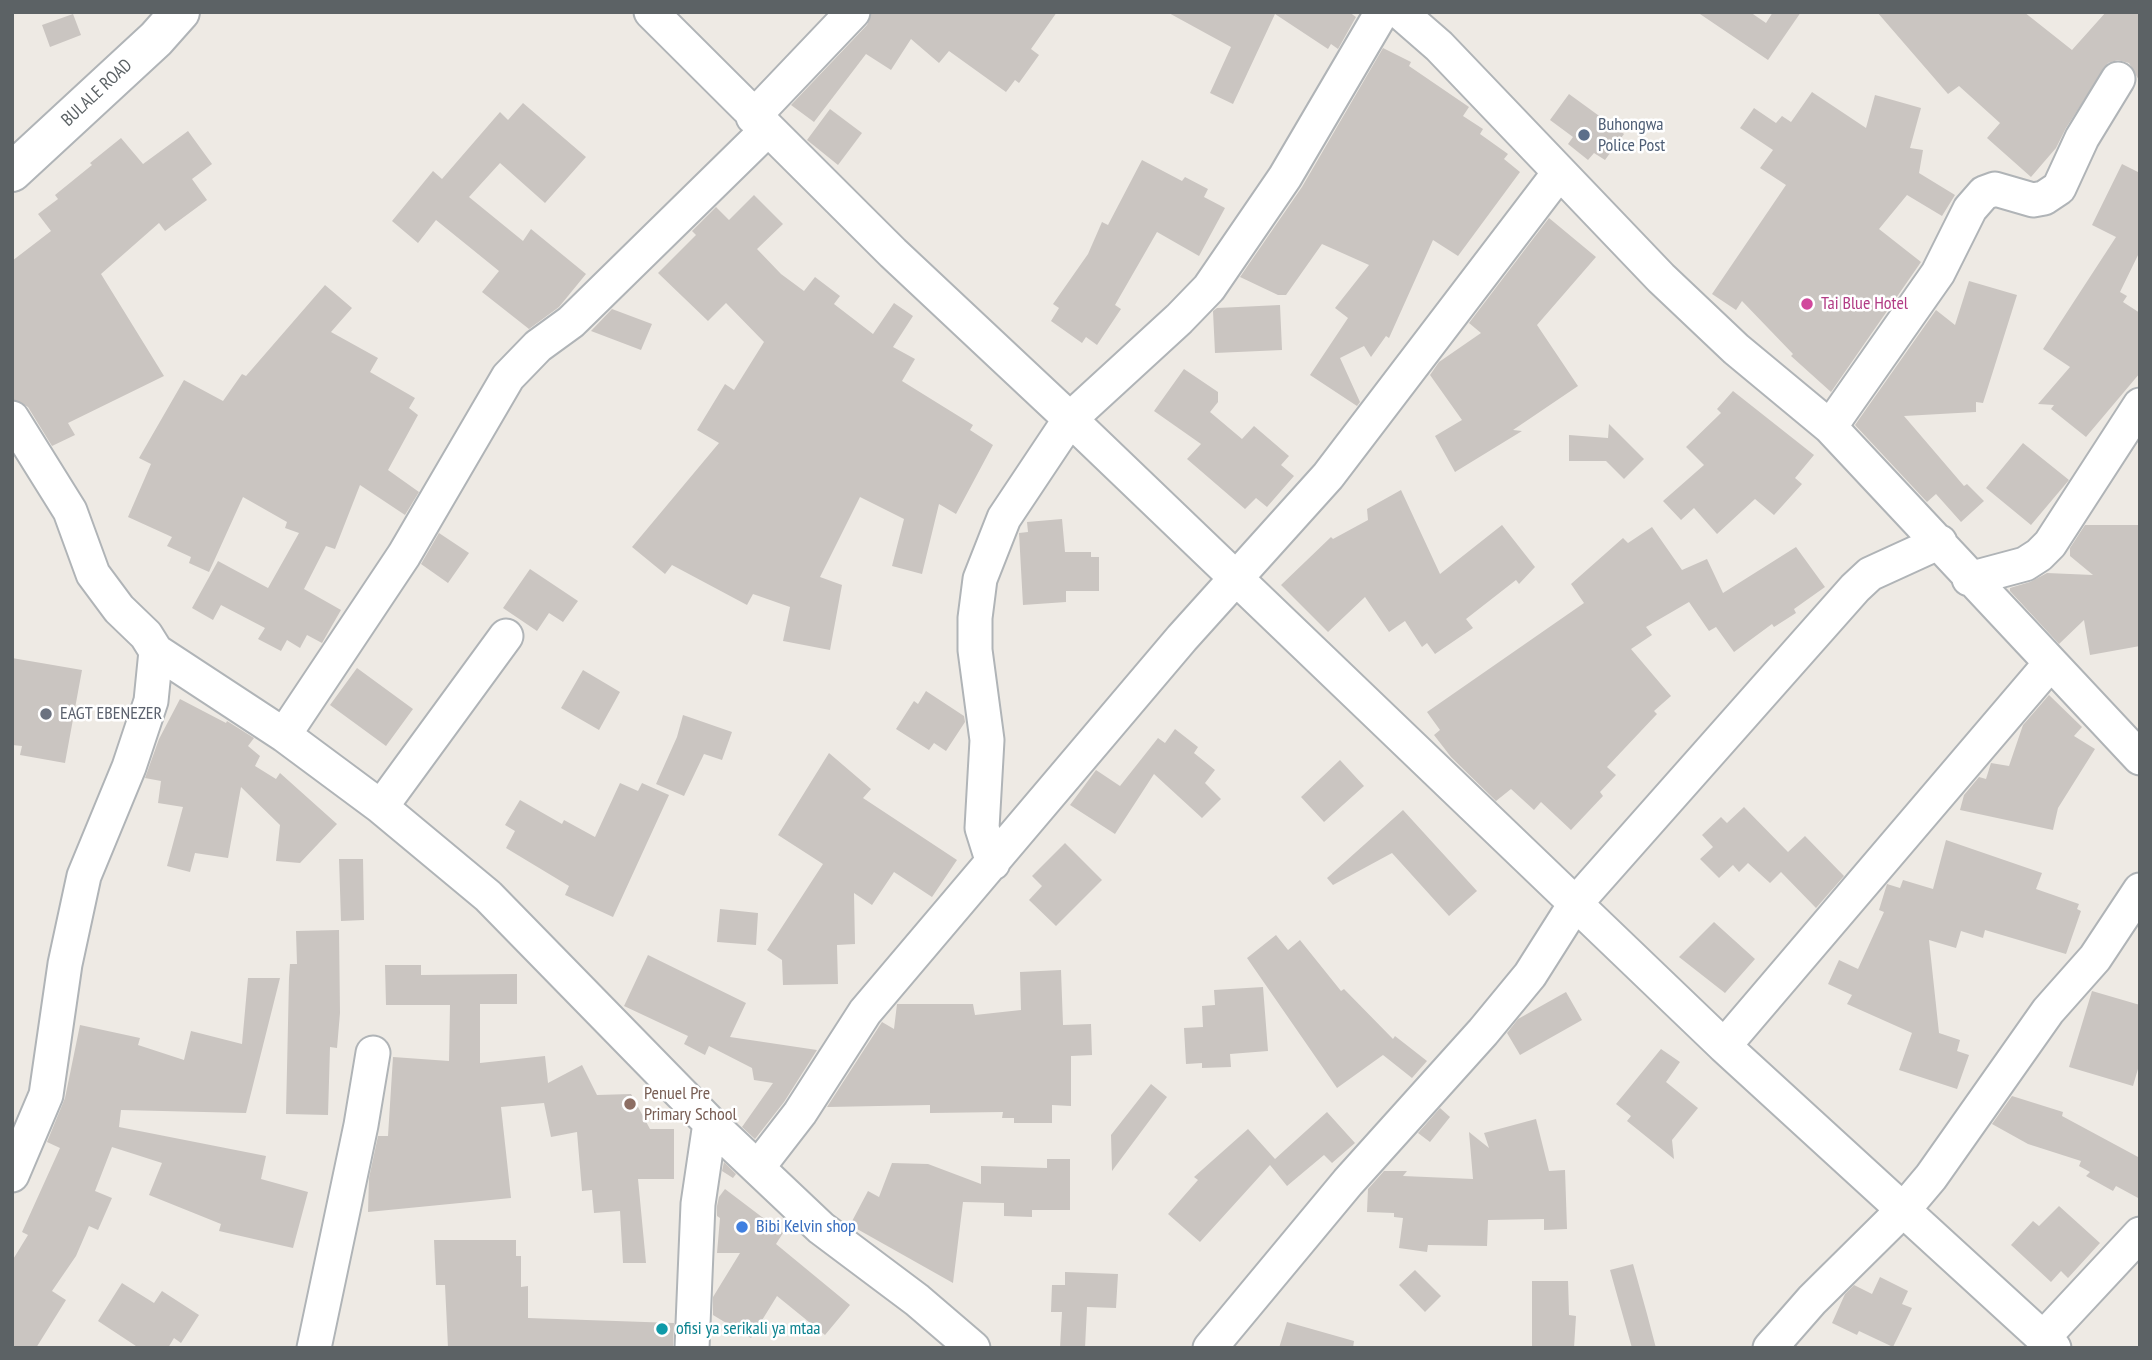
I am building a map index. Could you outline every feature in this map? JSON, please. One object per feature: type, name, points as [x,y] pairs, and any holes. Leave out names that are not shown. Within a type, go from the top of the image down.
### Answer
[{"type":"street","name":"BULALE ROAD","points":[[14,165],[156,39],[180,12]]},
{"type":"street","points":[[651,12],[893,253],[1070,419],[1724,1046],[1904,1209],[2040,1341],[2140,1234]]},
{"type":"street","points":[[284,735],[404,555],[508,377],[538,346],[580,313],[761,123],[853,12]]},
{"type":"street","points":[[993,863],[982,828],[987,740],[975,650],[980,579],[1004,518],[1070,419],[1179,320],[1209,288],[1285,177],[1382,12]]},
{"type":"street","points":[[1400,12],[1439,46],[1661,278],[1736,349],[1830,427],[1940,542],[1969,579],[2140,758]]},
{"type":"street","points":[[1830,427],[1938,272],[1970,209],[1984,193],[1995,189],[2033,200],[2044,198],[2059,188],[2082,138],[2118,79]]},
{"type":"street","points":[[759,1166],[800,1113],[865,1012],[1233,578],[1328,476],[1559,173]]},
{"type":"street","points":[[1969,579],[2025,564],[2050,544],[2140,405]]},
{"type":"street","points":[[12,418],[70,511],[93,574],[119,609],[146,635],[156,650],[284,735],[381,807],[488,896],[710,1123],[759,1166],[821,1228],[917,1300],[973,1348]]},
{"type":"street","points":[[1210,1348],[1348,1182],[1483,1032],[1530,975],[1575,904],[1855,588],[1870,574],[1940,542]]},
{"type":"street","points":[[381,807],[506,636]]},
{"type":"street","points":[[12,1175],[46,1095],[65,964],[84,876],[129,767],[151,701],[156,650]]},
{"type":"street","points":[[1724,1046],[2049,664]]},
{"type":"street","points":[[1770,1348],[1812,1300],[1904,1209],[1964,1133],[2048,1011],[2095,958],[2140,890]]},
{"type":"street","points":[[314,1348],[361,1125],[373,1053]]},
{"type":"street","points":[[692,1348],[698,1204],[710,1123]]},
{"type":"building","points":[[872,12],[1057,12],[1031,49],[1039,55],[1019,83],[1015,80],[1006,92],[949,51],[939,63],[911,39],[891,70],[866,54],[814,122],[791,105],[867,25]]},
{"type":"building","points":[[1167,12],[1349,12],[1356,17],[1338,49],[1331,44],[1328,49],[1275,14],[1233,104],[1210,93],[1231,47]]},
{"type":"building","points":[[1697,12],[1750,12],[1766,23],[1773,12],[1801,12],[1768,60]]},
{"type":"building","points":[[1877,12],[2024,12],[2072,50],[2106,12],[2140,12],[2140,82],[2129,63],[2118,60],[2108,63],[2056,148],[2031,177],[1987,138],[2000,123],[1959,86],[1948,94]]},
{"type":"building","points":[[73,14],[81,35],[50,47],[42,25]]},
{"type":"building","points":[[1383,48],[1411,62],[1409,66],[1469,107],[1463,116],[1483,129],[1480,134],[1508,154],[1504,159],[1520,172],[1458,256],[1433,240],[1389,338],[1386,336],[1371,357],[1364,346],[1340,358],[1360,402],[1357,406],[1310,375],[1348,318],[1335,308],[1369,265],[1322,244],[1286,295],[1278,295],[1240,277],[1302,187]]},
{"type":"building","points":[[1812,92],[1866,128],[1875,95],[1921,108],[1910,148],[1923,150],[1919,173],[1955,195],[1942,216],[1907,195],[1879,229],[1921,262],[1831,392],[1791,356],[1793,354],[1742,301],[1736,310],[1712,294],[1786,185],[1760,168],[1773,150],[1740,128],[1754,108],[1776,123],[1782,116],[1791,122]]},
{"type":"building","points":[[1569,94],[1624,134],[1605,160],[1594,153],[1588,160],[1568,144],[1573,137],[1550,120]]},
{"type":"building","points":[[523,103],[586,157],[545,203],[500,163],[469,197],[523,241],[531,229],[586,274],[559,307],[529,329],[482,292],[499,271],[436,220],[418,243],[392,221],[433,171],[442,179],[500,112],[508,120]]},
{"type":"building","points":[[830,109],[862,133],[838,165],[807,140]]},
{"type":"building","points":[[188,131],[212,164],[192,179],[207,200],[165,231],[159,223],[101,274],[164,376],[68,423],[75,435],[52,446],[28,407],[12,399],[12,261],[51,231],[38,214],[58,199],[55,195],[121,138],[143,164]]},
{"type":"building","points":[[1142,160],[1182,181],[1185,177],[1208,189],[1204,197],[1225,208],[1199,256],[1157,232],[1115,305],[1121,309],[1097,345],[1086,337],[1082,343],[1051,321],[1059,308],[1053,304],[1088,254],[1102,222],[1108,225]]},
{"type":"building","points":[[2122,164],[2140,173],[2140,251],[2120,292],[2127,296],[2123,302],[2140,313],[2140,373],[2086,437],[2051,409],[2054,405],[2038,404],[2070,367],[2043,349],[2116,237],[2092,225]]},
{"type":"building","points":[[754,195],[783,224],[757,249],[781,274],[804,291],[815,277],[840,296],[834,304],[873,334],[894,303],[913,316],[893,347],[915,359],[902,381],[973,425],[970,430],[993,445],[956,514],[939,504],[922,574],[892,566],[904,519],[860,497],[820,577],[842,585],[830,650],[783,641],[790,607],[753,594],[747,605],[672,565],[665,574],[632,547],[719,443],[697,430],[725,384],[734,390],[764,342],[726,303],[708,321],[658,273],[696,235],[692,231],[716,207],[729,220]]},
{"type":"building","points":[[1549,218],[1596,257],[1537,325],[1578,386],[1513,430],[1522,431],[1455,472],[1435,436],[1462,420],[1430,375],[1439,362],[1481,333],[1469,323]]},
{"type":"building","points":[[1969,281],[2017,295],[1983,403],[1976,402],[1976,412],[1904,416],[1964,486],[1967,484],[1984,501],[1961,522],[1936,494],[1927,502],[1855,425],[1936,310],[1955,325]]},
{"type":"building","points":[[325,285],[352,308],[331,332],[378,358],[370,372],[415,398],[409,408],[418,415],[388,470],[419,492],[405,515],[360,485],[335,549],[326,546],[304,589],[341,610],[322,643],[307,635],[300,648],[287,640],[281,651],[258,639],[265,628],[221,605],[213,620],[192,608],[218,561],[268,588],[299,533],[285,528],[287,522],[243,497],[209,572],[189,563],[191,557],[167,546],[172,537],[128,517],[151,464],[139,458],[184,380],[223,401],[242,374],[246,376]]},
{"type":"building","points":[[1280,305],[1282,350],[1215,353],[1213,311],[1217,308]]},
{"type":"building","points":[[612,309],[652,324],[641,350],[591,331]]},
{"type":"building","points":[[1184,369],[1218,392],[1218,402],[1210,412],[1242,439],[1254,426],[1289,456],[1281,465],[1294,476],[1267,507],[1256,498],[1245,509],[1187,459],[1201,444],[1154,411]]},
{"type":"building","points":[[1733,391],[1814,455],[1795,478],[1802,484],[1774,515],[1755,499],[1717,534],[1694,508],[1681,520],[1663,501],[1704,465],[1686,447],[1721,413],[1717,409]]},
{"type":"building","points":[[1609,424],[1644,459],[1624,479],[1606,461],[1569,461],[1569,435],[1608,438]]},
{"type":"building","points":[[2023,443],[2069,480],[2031,525],[1986,488]]},
{"type":"building","points":[[1401,490],[1440,574],[1502,525],[1535,567],[1519,584],[1516,580],[1466,619],[1473,628],[1435,654],[1427,643],[1422,647],[1405,621],[1389,632],[1365,597],[1328,632],[1281,585],[1331,537],[1333,539],[1368,520],[1367,509]]},
{"type":"building","points":[[1062,519],[1065,552],[1091,552],[1091,557],[1099,557],[1099,591],[1066,591],[1066,602],[1023,605],[1019,533],[1028,532],[1027,522]]},
{"type":"building","points":[[2085,525],[2140,525],[2140,646],[2090,655],[2084,620],[2059,644],[2010,591],[2010,588],[2047,573],[2093,575],[2070,556],[2070,548]]},
{"type":"building","points":[[1652,527],[1682,570],[1707,559],[1723,593],[1796,547],[1825,587],[1794,609],[1796,613],[1774,627],[1772,624],[1734,652],[1716,627],[1709,631],[1689,602],[1646,627],[1652,635],[1631,649],[1671,696],[1654,711],[1657,714],[1607,767],[1616,775],[1600,792],[1603,796],[1571,830],[1541,802],[1534,810],[1511,789],[1496,801],[1451,757],[1434,735],[1440,730],[1427,712],[1584,603],[1571,584],[1623,538],[1628,543]]},
{"type":"building","points":[[439,533],[469,553],[448,583],[421,564]]},
{"type":"building","points":[[530,569],[578,601],[563,622],[549,613],[537,631],[503,608]]},
{"type":"building","points":[[12,658],[82,670],[65,763],[20,755],[22,746],[12,745]]},
{"type":"building","points":[[357,668],[413,709],[386,746],[330,705]]},
{"type":"building","points":[[583,670],[620,692],[599,730],[561,708]]},
{"type":"building","points":[[926,691],[964,716],[965,722],[946,751],[934,743],[929,750],[896,729],[914,701],[918,704]]},
{"type":"building","points":[[2049,695],[2082,727],[2074,736],[2095,749],[2058,808],[2053,830],[1960,810],[1964,795],[1979,777],[1986,779],[1991,763],[2009,766],[2023,725]]},
{"type":"building","points":[[180,699],[226,723],[227,721],[254,738],[248,746],[260,756],[255,766],[276,779],[280,773],[337,824],[300,863],[276,861],[280,825],[241,787],[228,858],[195,853],[190,872],[167,866],[183,807],[158,803],[161,781],[145,778],[159,739]]},
{"type":"building","points":[[683,715],[732,732],[722,760],[704,754],[684,796],[656,784],[677,737]]},
{"type":"building","points":[[1175,729],[1198,747],[1194,753],[1215,770],[1205,783],[1221,799],[1202,818],[1154,774],[1115,834],[1070,805],[1096,770],[1120,786],[1158,738],[1165,743]]},
{"type":"building","points":[[829,753],[871,789],[863,798],[957,860],[932,897],[894,872],[872,905],[854,893],[855,944],[837,945],[838,984],[783,985],[782,960],[767,950],[823,864],[778,835]]},
{"type":"building","points":[[1340,760],[1364,786],[1324,822],[1301,797]]},
{"type":"building","points":[[620,783],[638,791],[642,783],[669,795],[613,917],[565,895],[569,886],[506,848],[515,831],[505,825],[520,800],[562,824],[564,820],[595,837]]},
{"type":"building","points":[[1744,807],[1788,852],[1805,836],[1844,876],[1816,908],[1781,872],[1770,883],[1748,863],[1739,872],[1733,865],[1719,878],[1700,859],[1713,847],[1702,835],[1721,817],[1727,823]]},
{"type":"building","points":[[1403,810],[1477,891],[1449,916],[1392,853],[1333,885],[1327,878]]},
{"type":"building","points":[[1946,840],[2042,873],[2036,889],[2079,904],[2077,909],[2081,911],[2066,954],[1985,930],[1983,938],[1961,931],[1956,948],[1929,940],[1939,1033],[1960,1040],[1957,1051],[1969,1055],[1957,1089],[1899,1070],[1912,1033],[1847,1004],[1852,995],[1828,984],[1839,960],[1858,969],[1884,912],[1879,910],[1887,884],[1900,888],[1903,880],[1933,889]]},
{"type":"building","points":[[1065,843],[1102,880],[1056,926],[1029,900],[1042,886],[1032,876]]},
{"type":"building","points":[[339,859],[363,859],[364,920],[341,921]]},
{"type":"building","points":[[720,909],[758,913],[756,945],[717,942]]},
{"type":"building","points":[[1714,922],[1755,959],[1725,993],[1679,957]]},
{"type":"building","points":[[339,930],[340,1013],[337,1048],[330,1047],[328,1115],[286,1114],[289,978],[290,964],[297,964],[296,931]]},
{"type":"building","points":[[1276,935],[1288,950],[1300,940],[1341,991],[1344,989],[1393,1039],[1395,1036],[1427,1061],[1412,1078],[1383,1055],[1337,1088],[1247,958]]},
{"type":"building","points":[[648,955],[746,1003],[730,1037],[817,1050],[784,1102],[755,1139],[742,1127],[773,1083],[754,1080],[752,1068],[709,1046],[705,1055],[684,1044],[688,1036],[624,1006]]},
{"type":"building","points":[[385,965],[421,965],[421,975],[517,974],[517,1004],[480,1004],[480,1063],[545,1056],[548,1083],[582,1065],[597,1095],[631,1094],[650,1129],[674,1129],[674,1179],[638,1179],[646,1263],[623,1263],[620,1211],[594,1213],[592,1190],[582,1191],[577,1132],[551,1137],[544,1103],[501,1107],[511,1198],[368,1212],[369,1178],[378,1136],[388,1136],[393,1057],[449,1061],[450,1005],[386,1005]]},
{"type":"building","points":[[1061,970],[1063,1025],[1091,1024],[1092,1055],[1071,1056],[1071,1106],[1052,1105],[1052,1123],[1014,1123],[1014,1118],[1002,1118],[1003,1112],[930,1113],[930,1105],[827,1107],[882,1022],[894,1029],[897,1004],[973,1004],[975,1015],[1021,1010],[1020,972]]},
{"type":"building","points":[[248,978],[280,978],[246,1113],[121,1110],[119,1127],[266,1156],[261,1179],[308,1192],[293,1248],[219,1231],[221,1224],[149,1195],[162,1163],[112,1147],[95,1191],[112,1198],[98,1230],[89,1226],[76,1256],[52,1291],[66,1300],[36,1348],[12,1348],[12,1261],[28,1235],[22,1232],[60,1148],[47,1142],[65,1098],[80,1025],[140,1038],[138,1045],[184,1060],[191,1031],[242,1044]]},
{"type":"building","points":[[1263,987],[1268,1051],[1230,1054],[1231,1067],[1202,1068],[1202,1063],[1186,1064],[1184,1028],[1203,1027],[1202,1006],[1215,1005],[1214,990]]},
{"type":"building","points":[[2092,991],[2140,1005],[2140,1062],[2133,1086],[2069,1067]]},
{"type":"building","points":[[1566,992],[1582,1020],[1520,1055],[1507,1033],[1518,1019]]},
{"type":"building","points":[[1661,1049],[1680,1062],[1666,1082],[1698,1108],[1672,1140],[1674,1159],[1627,1121],[1631,1116],[1616,1104]]},
{"type":"building","points":[[1151,1084],[1167,1097],[1112,1171],[1111,1135]]},
{"type":"building","points":[[2012,1096],[2063,1112],[2062,1116],[2140,1158],[2140,1199],[2116,1186],[2113,1191],[2086,1176],[2090,1172],[2079,1166],[2081,1161],[2028,1144],[1992,1124]]},
{"type":"building","points":[[1440,1108],[1450,1117],[1430,1142],[1418,1133]]},
{"type":"building","points":[[1327,1112],[1355,1143],[1332,1163],[1324,1155],[1287,1186],[1270,1165],[1200,1242],[1168,1214],[1198,1180],[1194,1177],[1248,1129],[1275,1159]]},
{"type":"building","points":[[1536,1119],[1549,1171],[1565,1170],[1567,1229],[1544,1230],[1544,1219],[1488,1220],[1487,1246],[1428,1245],[1427,1252],[1399,1248],[1403,1218],[1394,1217],[1394,1213],[1367,1212],[1368,1189],[1384,1171],[1407,1171],[1403,1176],[1473,1179],[1469,1132],[1489,1148],[1484,1133]]},
{"type":"building","points":[[1047,1159],[1070,1159],[1070,1210],[1032,1210],[1032,1217],[1004,1216],[1004,1203],[963,1202],[953,1283],[850,1225],[868,1191],[879,1197],[892,1163],[928,1164],[981,1184],[981,1166],[1047,1168]]},
{"type":"building","points":[[724,1162],[736,1174],[733,1178],[722,1171]]},
{"type":"building","points":[[725,1189],[783,1233],[776,1244],[850,1305],[825,1335],[777,1296],[751,1338],[713,1315],[713,1297],[740,1253],[717,1253],[720,1218],[717,1216],[717,1206]]},
{"type":"building","points":[[2059,1206],[2100,1243],[2068,1278],[2061,1271],[2051,1282],[2011,1245],[2033,1221],[2039,1226]]},
{"type":"building","points":[[434,1240],[516,1240],[516,1256],[521,1256],[521,1287],[528,1286],[528,1318],[674,1323],[673,1348],[448,1348],[445,1285],[436,1285]]},
{"type":"building","points":[[1633,1264],[1656,1348],[1632,1348],[1610,1270]]},
{"type":"building","points":[[1415,1270],[1441,1296],[1425,1312],[1399,1285]]},
{"type":"building","points":[[1065,1272],[1118,1274],[1116,1308],[1087,1307],[1085,1348],[1060,1348],[1062,1312],[1051,1312],[1052,1285],[1065,1285]]},
{"type":"building","points":[[1880,1277],[1908,1291],[1902,1304],[1912,1308],[1893,1347],[1859,1331],[1857,1335],[1832,1323],[1845,1294],[1854,1285],[1872,1294]]},
{"type":"building","points":[[1532,1281],[1568,1281],[1569,1315],[1576,1316],[1574,1348],[1532,1348]]},
{"type":"building","points":[[122,1283],[154,1303],[162,1291],[199,1315],[181,1343],[174,1338],[168,1348],[139,1348],[98,1321]]},
{"type":"building","points":[[1287,1322],[1354,1341],[1353,1348],[1279,1348]]},
{"type":"place","name":"Buhongwa Police Post","points":[[1584,135]]},
{"type":"place","name":"Tai Blue Hotel","points":[[1807,304]]},
{"type":"place","name":"EAGT EBENEZER","points":[[46,714]]},
{"type":"place","name":"Penuel Pre Primary School","points":[[630,1104]]},
{"type":"place","name":"Bibi Kelvin shop","points":[[742,1227]]},
{"type":"place","name":"ofisi ya serikali ya mtaa","points":[[662,1329]]}]
